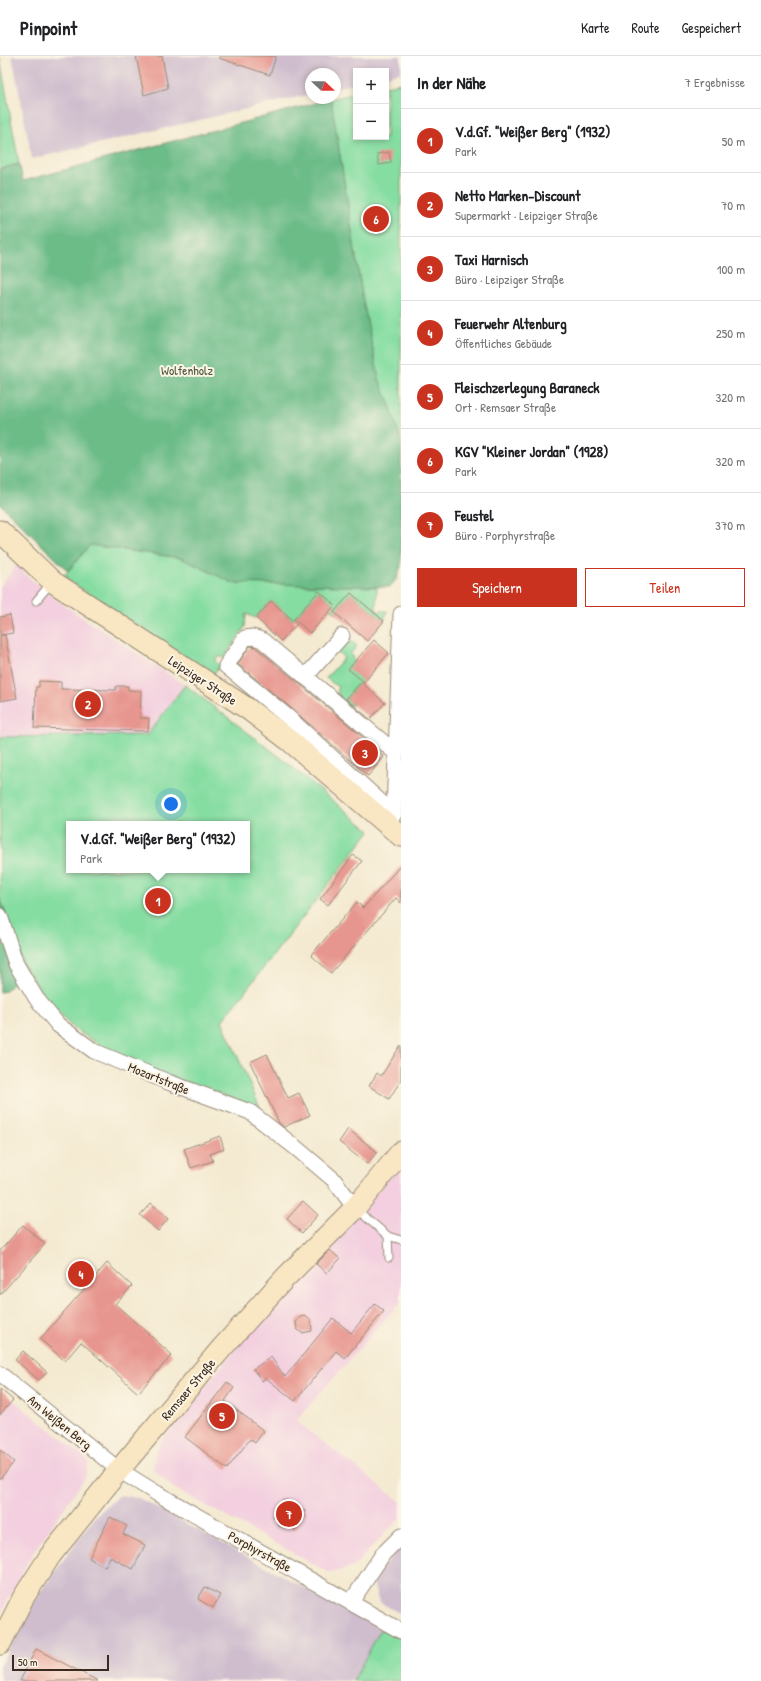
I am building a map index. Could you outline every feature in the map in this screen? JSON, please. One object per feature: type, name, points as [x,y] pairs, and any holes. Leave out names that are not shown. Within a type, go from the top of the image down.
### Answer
[{"type":"street","name":"Leipziger Straße","points":[[0,531],[52,582],[248,709],[394,824]]},
{"type":"street","points":[[394,824],[401,614]]},
{"type":"street","points":[[305,677],[342,636]]},
{"type":"street","name":"Leipziger Straße","points":[[394,824],[289,718],[226,666],[245,638],[253,637],[262,640],[396,753]]},
{"type":"street","name":"Mozartstraße","points":[[0,916],[16,964],[36,998],[58,1025],[94,1051],[168,1082],[250,1112],[333,1179],[355,1208]]},
{"type":"street","name":"Remsaer Straße","points":[[0,1644],[23,1598],[50,1556],[119,1470],[270,1296],[355,1208],[401,1152]]},
{"type":"street","name":"Am Weißen Berg","points":[[0,1374],[119,1470]]},
{"type":"street","name":"Porphyrstraße","points":[[119,1470],[158,1494],[401,1631]]},
{"type":"street","points":[[351,1602],[383,1554],[401,1536]]},
{"type":"lane","points":[[36,602],[52,582]]},
{"type":"lane","points":[[355,1208],[388,1236],[401,1240]]},
{"type":"lane","points":[[388,1236],[389,1258]]},
{"type":"shaded area","points":[[12,56],[401,56],[401,72],[389,75],[389,68],[353,68],[353,84],[341,87],[341,68],[305,68],[305,95],[32,159]]},
{"type":"shaded area","points":[[18,563],[26,575],[66,607],[185,685],[147,735],[0,737],[0,587]]},
{"type":"shaded area","points":[[401,1165],[401,1301],[296,1421],[401,1502],[401,1517],[353,1567],[330,1573],[174,1488],[153,1469],[156,1451],[164,1437],[257,1323]]},
{"type":"shaded area","points":[[0,1390],[85,1457],[89,1463],[85,1478],[34,1551],[0,1615]]},
{"type":"shaded area","points":[[119,1495],[139,1498],[381,1629],[353,1681],[0,1681],[0,1666],[17,1631],[40,1592],[93,1519]]},
{"type":"shaded area","points":[[401,1546],[401,1614],[381,1603],[377,1597],[373,1582],[380,1570]]},
{"type":"green space","points":[[0,59],[19,164],[0,169]]},
{"type":"green space","points":[[401,83],[401,442],[391,408],[379,379],[363,301],[332,104],[341,104],[341,97],[353,94],[353,140],[389,140],[389,85]]},
{"type":"green space","name":"Wolfenholz","points":[[312,104],[332,104],[363,301],[379,379],[391,408],[401,442],[401,566],[397,578],[390,587],[233,583],[181,558],[90,545],[68,571],[0,504],[0,169],[19,164],[23,181]]},
{"type":"green space","points":[[90,545],[181,558],[233,583],[377,587],[376,611],[387,611],[384,621],[351,593],[334,612],[331,610],[335,605],[319,591],[293,620],[271,601],[256,618],[246,614],[245,627],[224,658],[218,656],[215,661],[220,666],[213,675],[63,577]]},
{"type":"green space","points":[[346,641],[351,641],[357,646],[351,653],[354,663],[349,669],[362,680],[346,699],[353,705],[348,706],[338,696],[338,687],[326,678],[344,658],[337,651]]},
{"type":"green space","points":[[185,685],[280,757],[370,831],[222,1021],[262,1112],[226,1096],[149,1069],[103,1047],[73,1028],[47,1000],[25,968],[0,898],[0,737],[147,735]]},
{"type":"green space","points":[[0,898],[25,968],[6,991],[0,992]]},
{"type":"green space","points":[[381,1629],[401,1638],[401,1681],[353,1681]]},
{"type":"building","points":[[136,56],[162,56],[168,88],[144,95]]},
{"type":"building","points":[[219,56],[276,56],[270,75],[219,58]]},
{"type":"building","points":[[389,152],[391,163],[379,165],[377,154]]},
{"type":"building","points":[[319,591],[335,605],[310,633],[294,619]]},
{"type":"building","points":[[351,593],[384,621],[367,641],[334,612]]},
{"type":"building","points":[[271,601],[297,624],[281,641],[256,618]]},
{"type":"building","points":[[10,615],[13,633],[1,635],[5,635],[17,698],[0,701],[0,617]]},
{"type":"building","points":[[374,640],[389,653],[364,682],[348,669]]},
{"type":"building","points":[[250,646],[255,647],[289,675],[384,757],[368,776],[291,708],[238,664]]},
{"type":"building","points":[[39,681],[61,682],[61,689],[116,690],[116,686],[128,686],[128,690],[141,691],[140,718],[149,718],[148,731],[34,728],[36,687],[39,687]]},
{"type":"building","points":[[361,682],[385,703],[370,719],[346,699]]},
{"type":"building","points":[[353,855],[362,861],[328,905],[320,899]]},
{"type":"building","points":[[401,865],[401,903],[396,898],[331,973],[311,955],[357,902],[363,908]]},
{"type":"building","points":[[401,1045],[401,1080],[389,1099],[369,1086],[377,1073],[381,1076]]},
{"type":"building","points":[[267,1054],[288,1098],[299,1093],[310,1115],[284,1127],[279,1123],[250,1062]]},
{"type":"building","points":[[348,1129],[377,1152],[367,1164],[339,1142]]},
{"type":"building","points":[[220,1136],[224,1149],[210,1154],[213,1161],[191,1168],[184,1149]]},
{"type":"building","points":[[303,1201],[318,1215],[302,1233],[287,1219]]},
{"type":"building","points":[[151,1203],[168,1219],[158,1231],[140,1215]]},
{"type":"building","points":[[23,1225],[45,1244],[0,1295],[0,1251]]},
{"type":"building","points":[[330,1250],[340,1259],[327,1273],[316,1264]]},
{"type":"building","points":[[107,1263],[132,1286],[115,1304],[172,1355],[138,1393],[81,1342],[65,1361],[40,1339]]},
{"type":"building","points":[[375,1304],[384,1311],[345,1358],[336,1351],[295,1401],[266,1378],[262,1381],[253,1369],[271,1357],[285,1377],[333,1318],[351,1333]]},
{"type":"building","points":[[305,1316],[311,1320],[312,1331],[302,1333],[297,1329],[296,1322],[300,1317]]},
{"type":"building","points":[[23,1351],[47,1372],[39,1380],[15,1360]]},
{"type":"building","points":[[227,1382],[234,1388],[225,1401],[264,1431],[255,1443],[250,1439],[227,1469],[185,1437]]},
{"type":"building","points":[[0,1389],[13,1400],[0,1415]]},
{"type":"building","points":[[0,1450],[14,1462],[0,1479]]},
{"type":"building","points":[[283,1499],[305,1511],[295,1529],[290,1526],[279,1526],[278,1520],[273,1517]]},
{"type":"building","points":[[110,1517],[127,1526],[123,1534],[145,1545],[133,1569],[110,1557],[105,1567],[89,1558]]},
{"type":"building","points":[[205,1587],[220,1595],[213,1608],[198,1599]]},
{"type":"building","points":[[36,1649],[98,1681],[20,1681]]},
{"type":"place","name":"KGV \"Kleiner Jordan\" (1928)","points":[[376,219]]},
{"type":"place","name":"Netto Marken-Discount","points":[[88,704]]},
{"type":"place","name":"Taxi Harnisch","points":[[365,753]]},
{"type":"place","name":"V.d.Gf. \"Weißer Berg\" (1932)","points":[[158,901]]},
{"type":"place","name":"Feuerwehr Altenburg","points":[[81,1274]]},
{"type":"place","name":"Fleischzerlegung Baraneck","points":[[222,1416]]},
{"type":"place","name":"Feustel","points":[[289,1514]]}]
